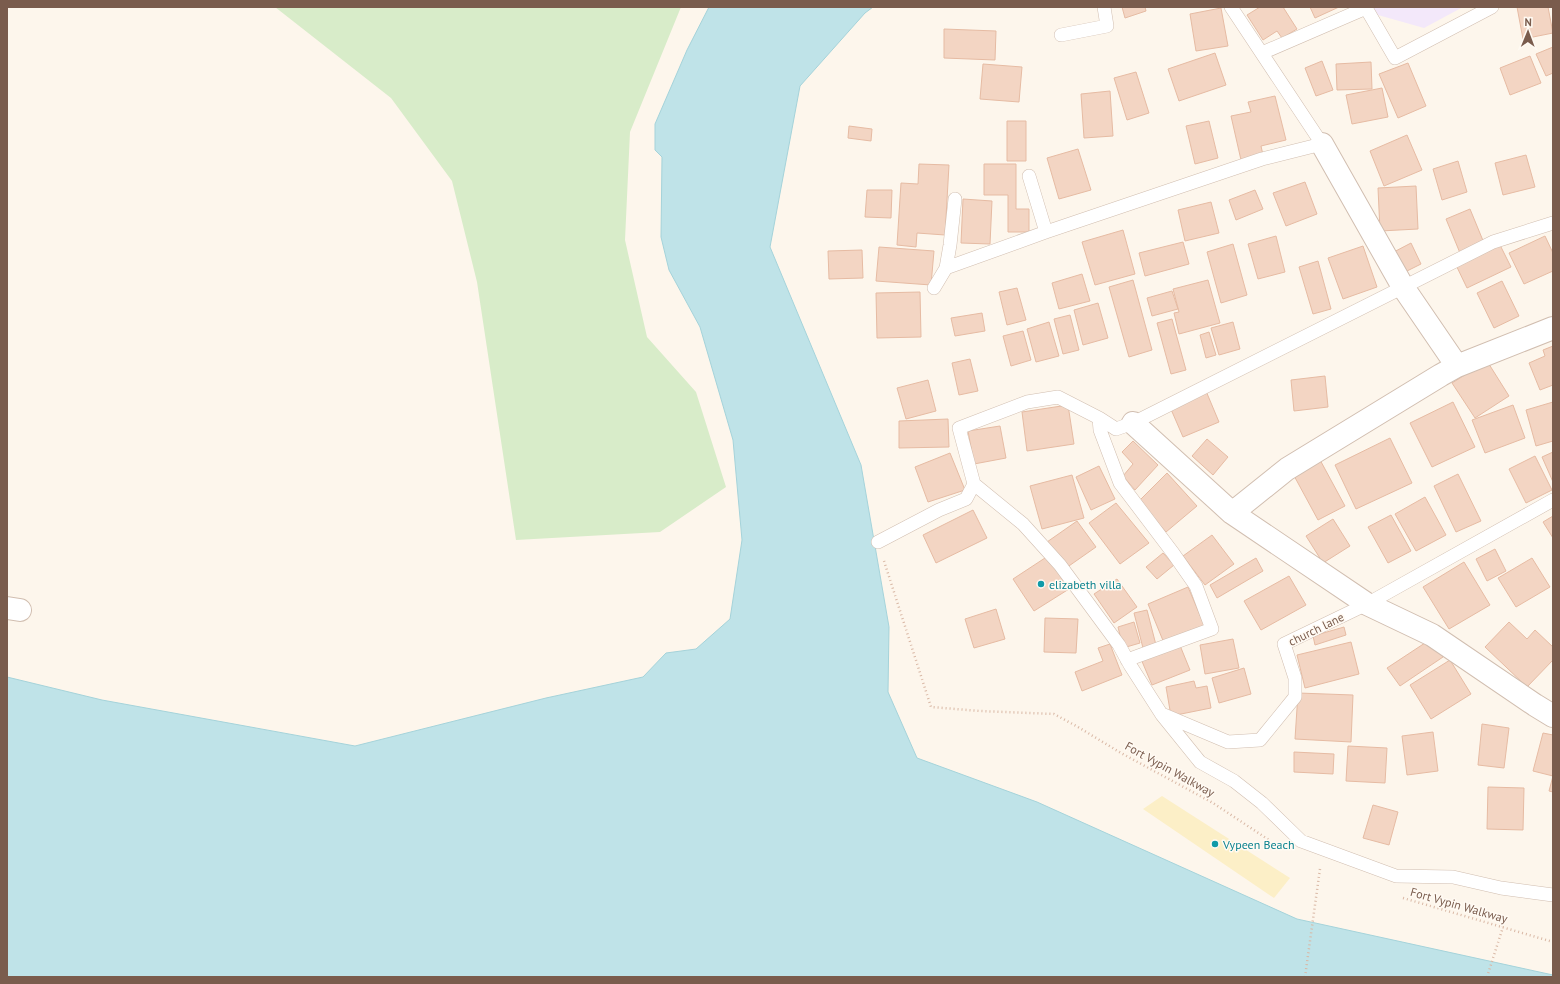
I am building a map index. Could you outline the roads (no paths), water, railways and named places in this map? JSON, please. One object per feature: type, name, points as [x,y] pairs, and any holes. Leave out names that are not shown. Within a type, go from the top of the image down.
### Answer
[{"type":"street","points":[[1322,144],[1403,286],[1457,366]]},
{"type":"street","points":[[1232,513],[1287,469],[1457,366],[1553,328]]},
{"type":"street","points":[[1133,423],[1232,513],[1367,604],[1432,635],[1553,716]]},
{"type":"lane","points":[[1061,35],[1107,26],[1104,7]]},
{"type":"lane","points":[[946,268],[1046,232],[1262,159],[1322,144],[1231,7]]},
{"type":"lane","points":[[1262,53],[1366,8],[1395,58],[1492,7]]},
{"type":"lane","points":[[1029,176],[1046,232]]},
{"type":"lane","points":[[934,288],[946,268],[955,199]]},
{"type":"lane","points":[[1553,223],[1493,242],[1133,423],[1116,429],[1099,418],[1058,397],[1027,402],[959,428],[974,484],[1023,524],[1060,565],[1119,645],[1162,715],[1200,762],[1234,781],[1262,803],[1301,841],[1396,876],[1453,877],[1501,888],[1553,895]]},
{"type":"lane","points":[[1099,418],[1100,430],[1120,483],[1196,586],[1212,629],[1127,660]]},
{"type":"lane","points":[[878,542],[939,510],[966,499],[974,484]]},
{"type":"lane","points":[[1367,604],[1553,500]]},
{"type":"lane","name":"church lane","points":[[1162,715],[1228,742],[1260,740],[1295,697],[1295,678],[1284,644],[1367,604]]},
{"type":"water","points":[[709,7],[873,7],[865,13],[800,86],[770,247],[861,465],[889,627],[888,692],[917,758],[1037,802],[1297,919],[1553,975],[1553,977],[7,977],[7,677],[102,700],[355,746],[546,698],[643,677],[666,653],[696,649],[730,619],[742,540],[733,440],[700,327],[669,270],[661,237],[662,157],[655,150],[655,124],[687,50]]},
{"type":"place","name":"elizabeth villa","points":[[1041,584]]},
{"type":"place","name":"Vypeen Beach","points":[[1215,844]]}]
